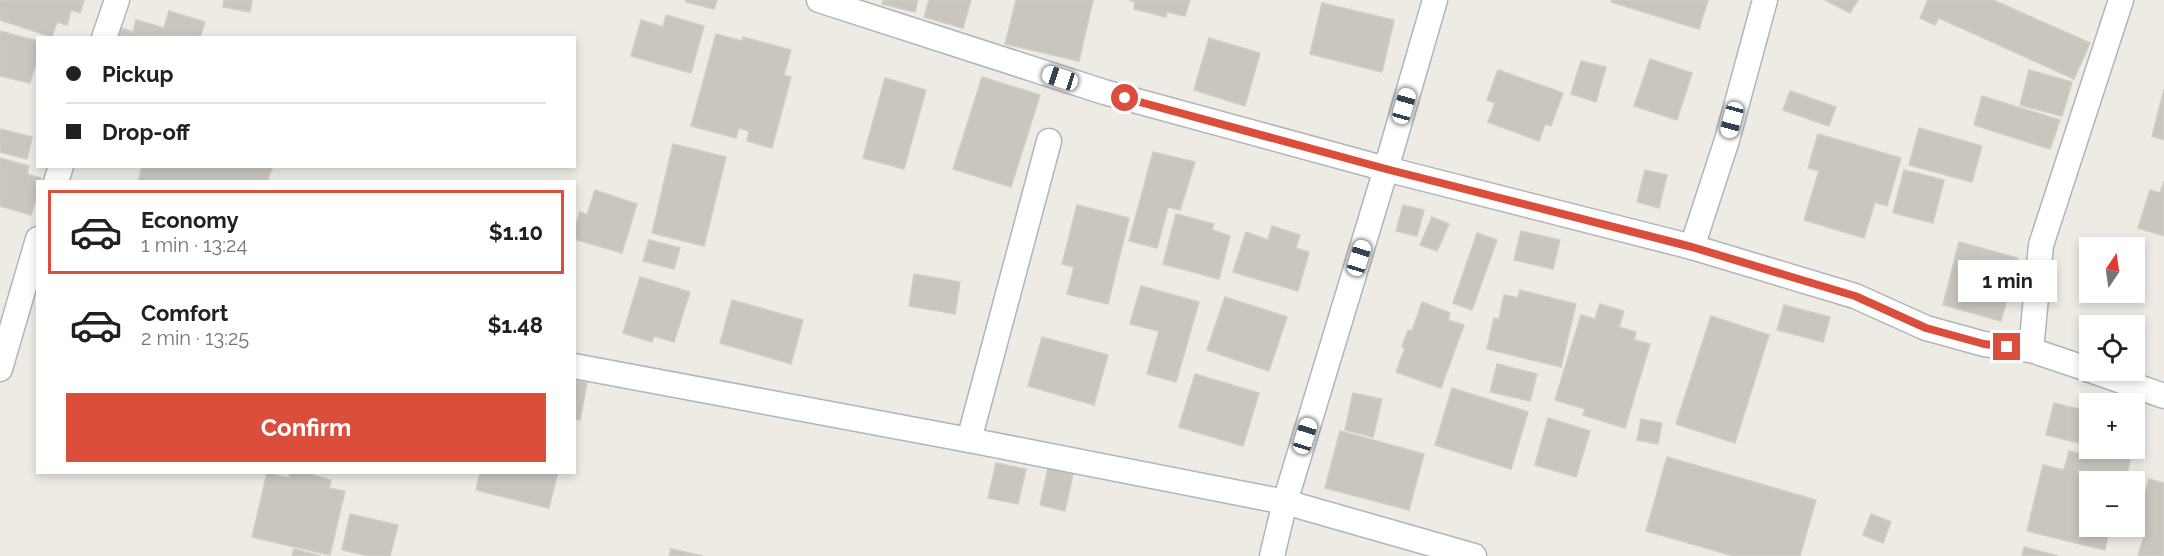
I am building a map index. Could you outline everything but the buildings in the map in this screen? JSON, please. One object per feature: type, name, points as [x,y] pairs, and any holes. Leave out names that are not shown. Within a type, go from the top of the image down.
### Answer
[{"type":"street","points":[[105,36],[117,0]]},
{"type":"street","points":[[819,0],[1104,92],[1386,169],[1692,247],[1855,296],[1926,328],[1984,344],[2031,350],[2079,366]]},
{"type":"street","points":[[1272,556],[1285,502],[1435,0]]},
{"type":"street","points":[[1692,247],[1727,140],[1765,0]]},
{"type":"street","points":[[2031,350],[2041,245],[2121,0]]},
{"type":"street","points":[[969,440],[1049,141]]},
{"type":"street","points":[[0,369],[36,246]]},
{"type":"street","points":[[576,366],[1285,502],[1474,556]]},
{"type":"street","points":[[2121,381],[2164,396]]},
{"type":"route","points":[[1125,98],[1386,169],[1692,247],[1855,296],[1926,328],[1984,344],[2007,347]]}]
